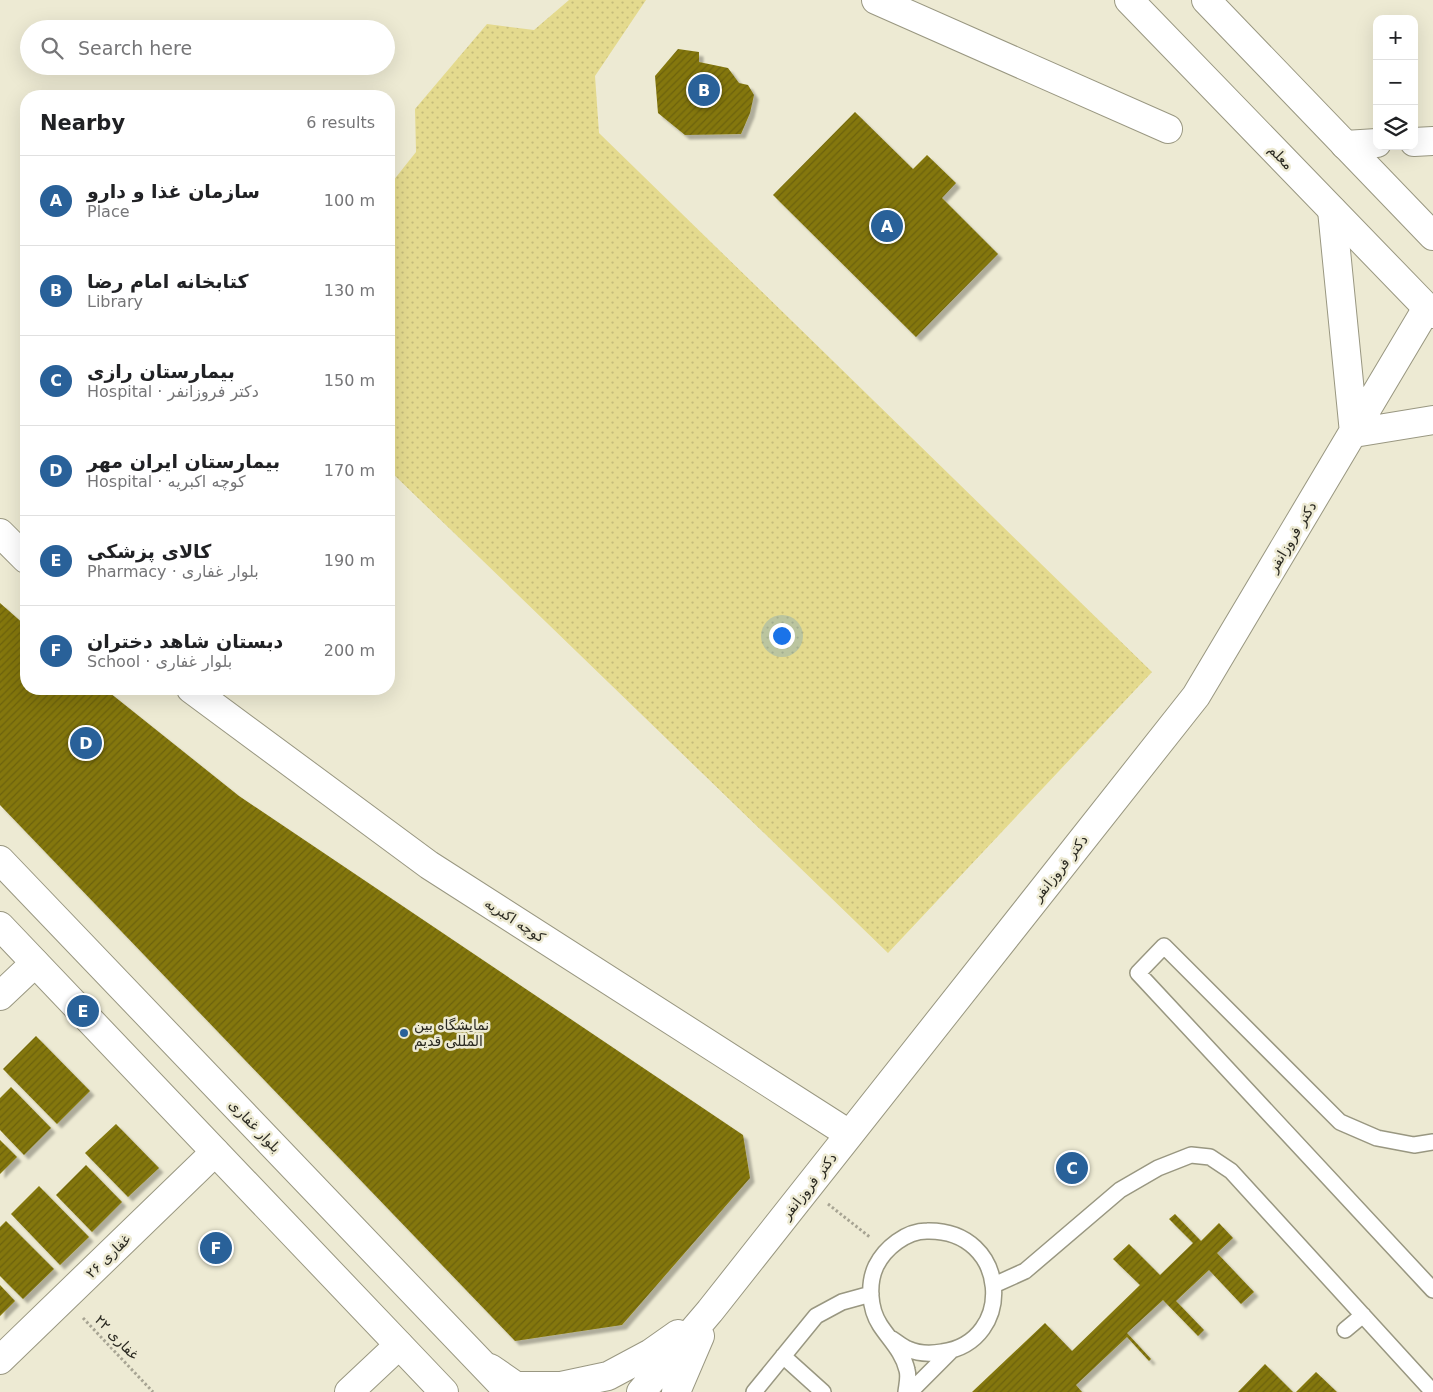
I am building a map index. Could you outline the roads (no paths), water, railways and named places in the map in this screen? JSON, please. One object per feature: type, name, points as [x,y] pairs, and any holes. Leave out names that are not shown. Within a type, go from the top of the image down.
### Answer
[{"type":"street","points":[[876,0],[1168,129]]},
{"type":"street","name":"معلم","points":[[1129,0],[1430,311]]},
{"type":"street","points":[[1206,0],[1433,236]]},
{"type":"street","points":[[1418,142],[1433,141]]},
{"type":"street","points":[[1345,145],[1373,143]]},
{"type":"street","points":[[1332,210],[1354,433],[1433,420]]},
{"type":"street","name":"دکتر فروزانفر","points":[[641,1392],[710,1311],[1196,696],[1354,433],[1430,311]]},
{"type":"street","points":[[0,533],[20,553]]},
{"type":"street","name":"کوچه اکبریه","points":[[199,695],[429,865],[850,1134]]},
{"type":"street","name":"بلوار غفاری","points":[[0,860],[509,1392]]},
{"type":"street","points":[[0,926],[444,1392]]},
{"type":"street","points":[[0,996],[35,962]]},
{"type":"street","name":"غفاری ۲۶","points":[[0,1360],[215,1152]]},
{"type":"street","points":[[481,1362],[516,1386],[561,1386],[608,1376],[651,1353],[710,1311]]},
{"type":"street","points":[[676,1392],[710,1311]]},
{"type":"street","points":[[348,1392],[399,1345]]},
{"type":"lane","points":[[1433,1142],[1414,1145],[1377,1138],[1340,1122],[1164,946],[1138,973],[1433,1290]]},
{"type":"lane","points":[[994,1284],[1025,1271],[1120,1190],[1158,1168],[1190,1155],[1210,1157],[1231,1171],[1433,1392]]},
{"type":"lane","points":[[892,1339],[909,1349],[930,1354],[951,1351],[970,1342],[984,1326],[993,1306],[994,1284],[988,1264],[976,1247],[959,1236],[941,1230],[921,1231],[902,1238],[887,1250],[876,1267],[871,1286],[872,1306],[879,1324],[892,1339],[908,1370],[906,1392]]},
{"type":"lane","points":[[754,1392],[816,1316],[842,1302],[872,1294]]},
{"type":"lane","points":[[1345,1330],[1363,1315]]},
{"type":"lane","points":[[910,1392],[951,1351]]},
{"type":"lane","points":[[783,1356],[823,1392]]},
{"type":"lane","points":[[1408,1365],[1416,1392]]},
{"type":"place","name":"کتابخانه امام رضا","points":[[704,90]]},
{"type":"place","name":"سازمان غذا و دارو","points":[[887,226]]},
{"type":"place","name":"بیمارستان ایران مهر","points":[[86,743]]},
{"type":"place","name":"کالای پزشکی","points":[[83,1011]]},
{"type":"place","name":"نمایشگاه بین المللی قدیم","points":[[404,1033]]},
{"type":"place","name":"بیمارستان رازی","points":[[1072,1168]]},
{"type":"place","name":"دبستان شاهد دختران","points":[[216,1248]]}]
